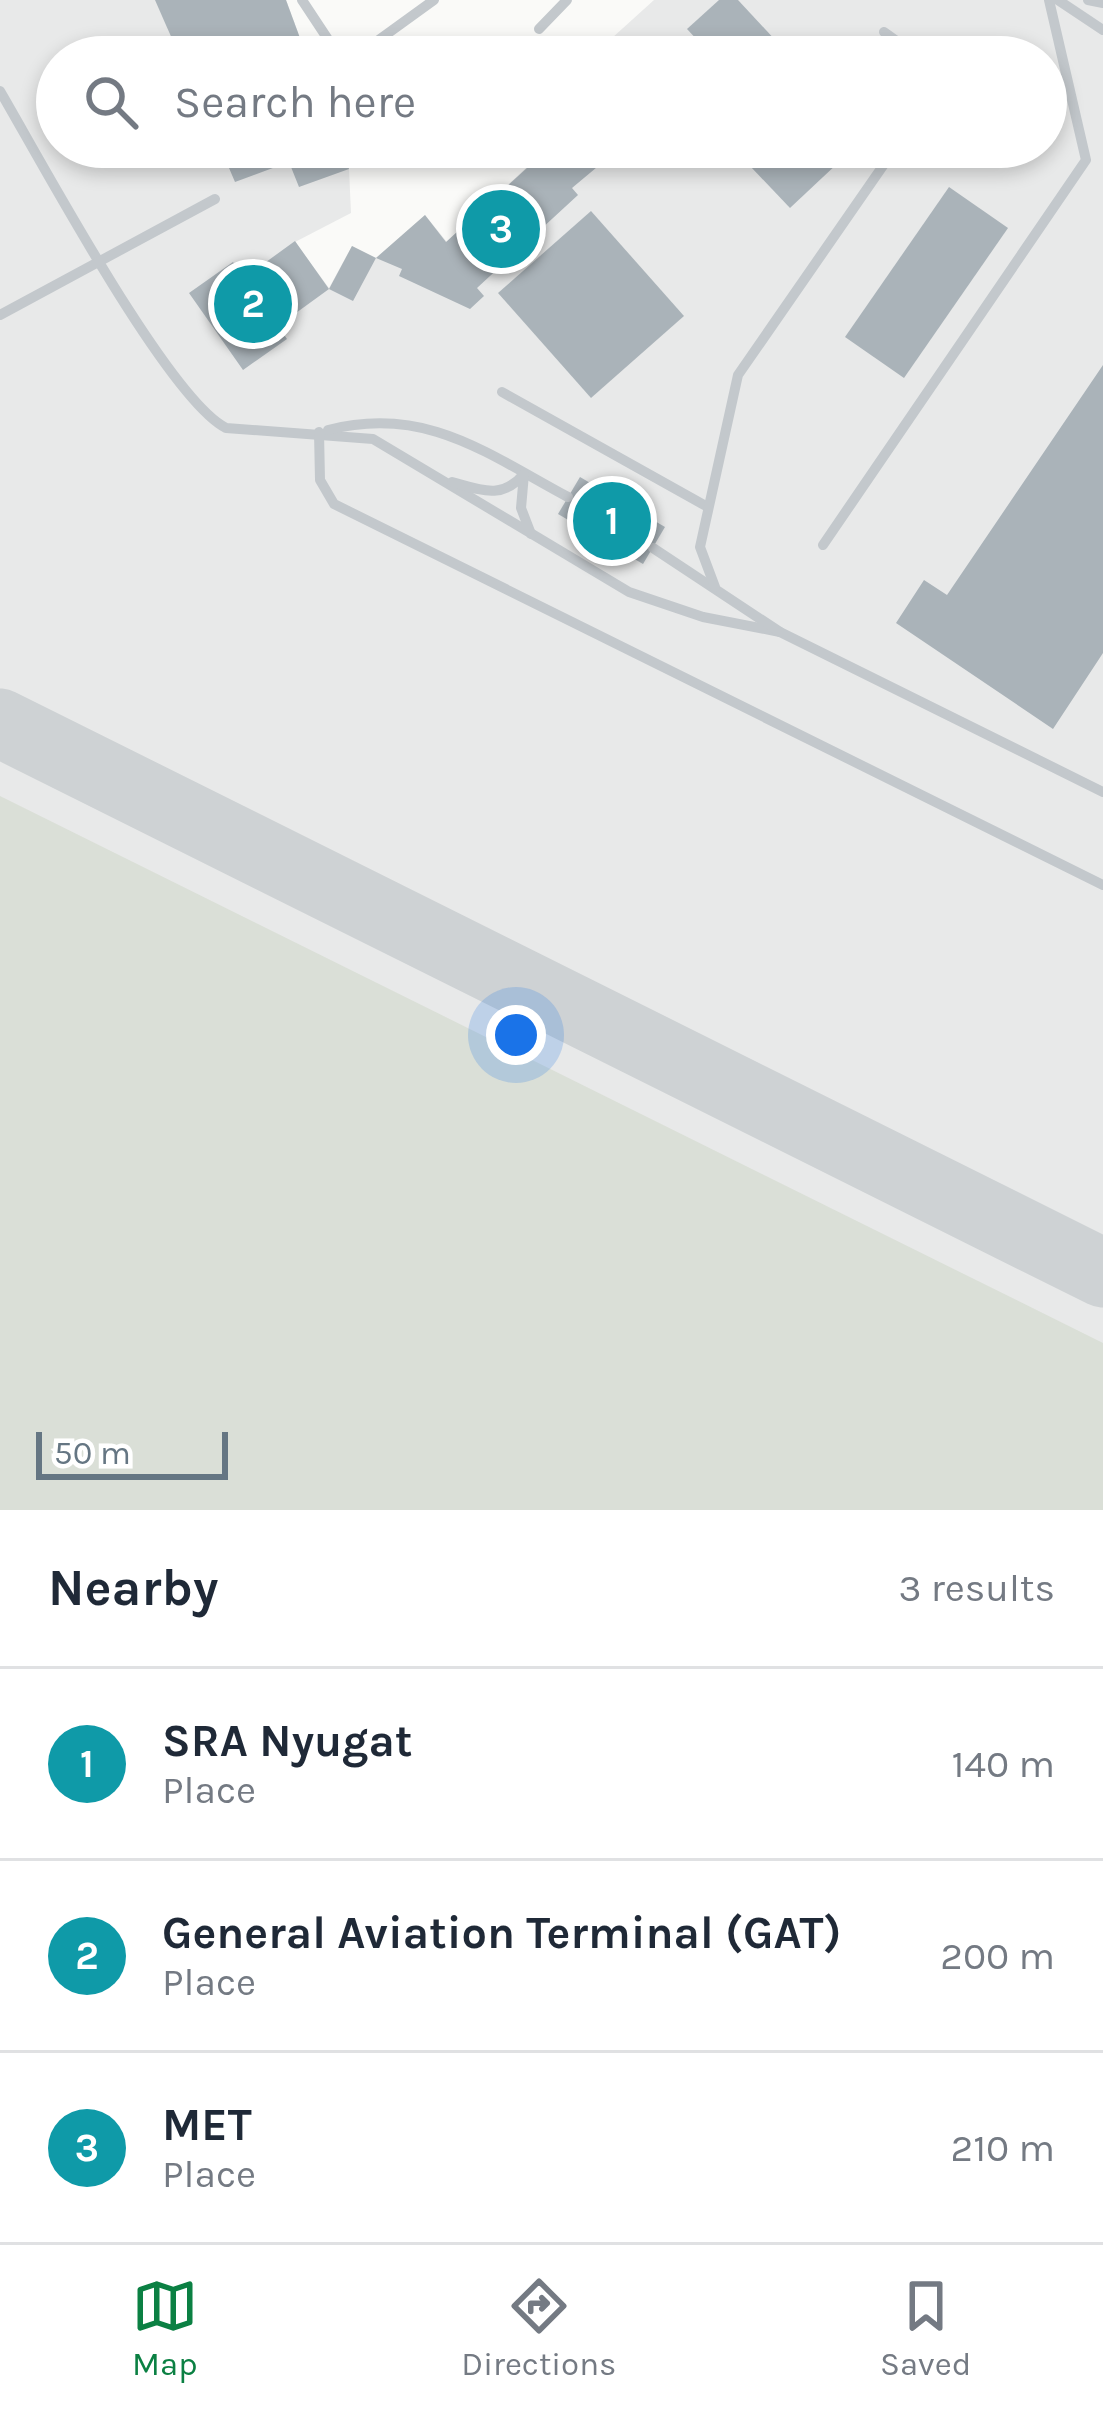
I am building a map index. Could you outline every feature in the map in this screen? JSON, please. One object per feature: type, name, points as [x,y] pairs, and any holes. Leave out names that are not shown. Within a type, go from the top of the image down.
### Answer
[{"type":"lane","points":[[302,0],[326,36]]},
{"type":"lane","points":[[384,36],[434,0]]},
{"type":"lane","points":[[539,29],[567,0]]},
{"type":"lane","points":[[1053,0],[1103,30]]},
{"type":"lane","points":[[1053,0],[1060,36]]},
{"type":"lane","points":[[1088,0],[1103,3]]},
{"type":"lane","points":[[884,32],[890,36]]},
{"type":"lane","points":[[823,545],[1086,160],[1067,68]]},
{"type":"lane","points":[[0,91],[36,152]]},
{"type":"lane","points":[[1086,160],[1103,165]]},
{"type":"lane","points":[[45,168],[100,261],[203,414],[226,428],[373,440],[629,592],[703,617],[780,632]]},
{"type":"lane","points":[[716,590],[700,548],[738,375],[881,168]]},
{"type":"lane","points":[[0,315],[215,199]]},
{"type":"lane","points":[[502,392],[706,506]]},
{"type":"lane","points":[[319,432],[379,419],[423,426],[568,497]]},
{"type":"lane","points":[[319,432],[320,480],[334,504],[1103,885]]},
{"type":"lane","points":[[438,478],[496,492],[509,490],[524,474]]},
{"type":"lane","points":[[524,474],[521,508],[531,534]]},
{"type":"lane","points":[[653,548],[780,632],[1103,793]]},
{"type":"shaded area","points":[[0,0],[286,0],[299,36],[36,36],[36,168],[349,168],[351,213],[295,242],[329,288],[352,246],[376,258],[425,215],[447,242],[526,168],[1067,168],[1067,36],[614,36],[654,0],[1103,0],[1103,1510],[0,1510]]},
{"type":"shaded area","points":[[0,796],[1103,1343],[1103,1510],[0,1510]]},
{"type":"building","points":[[155,0],[286,0],[299,36],[171,36]]},
{"type":"building","points":[[719,0],[738,0],[771,36],[694,36],[687,29]]},
{"type":"building","points":[[229,168],[273,168],[235,182]]},
{"type":"building","points":[[291,168],[349,168],[349,169],[299,187]]},
{"type":"building","points":[[527,168],[596,168],[572,188],[578,195],[477,288],[484,296],[470,309],[399,276],[402,269],[376,258],[425,215],[446,242]]},
{"type":"building","points":[[752,168],[833,168],[790,208]]},
{"type":"building","points":[[949,187],[1008,228],[904,378],[845,337]]},
{"type":"building","points":[[591,211],[684,316],[591,398],[498,293]]},
{"type":"building","points":[[295,241],[329,289],[278,326],[287,339],[243,370],[189,293],[233,262],[244,278]]},
{"type":"building","points":[[352,246],[376,258],[353,301],[329,289]]},
{"type":"building","points":[[1103,365],[1103,653],[1053,729],[896,623],[924,580],[947,595]]},
{"type":"building","points":[[580,477],[665,527],[643,564],[558,514]]},
{"type":"taxiway","points":[[0,723],[1103,1273]]},
{"type":"place","name":"MET","points":[[501,229]]},
{"type":"place","name":"General Aviation Terminal (GAT)","points":[[253,304]]},
{"type":"place","name":"SRA Nyugat","points":[[612,521]]}]
